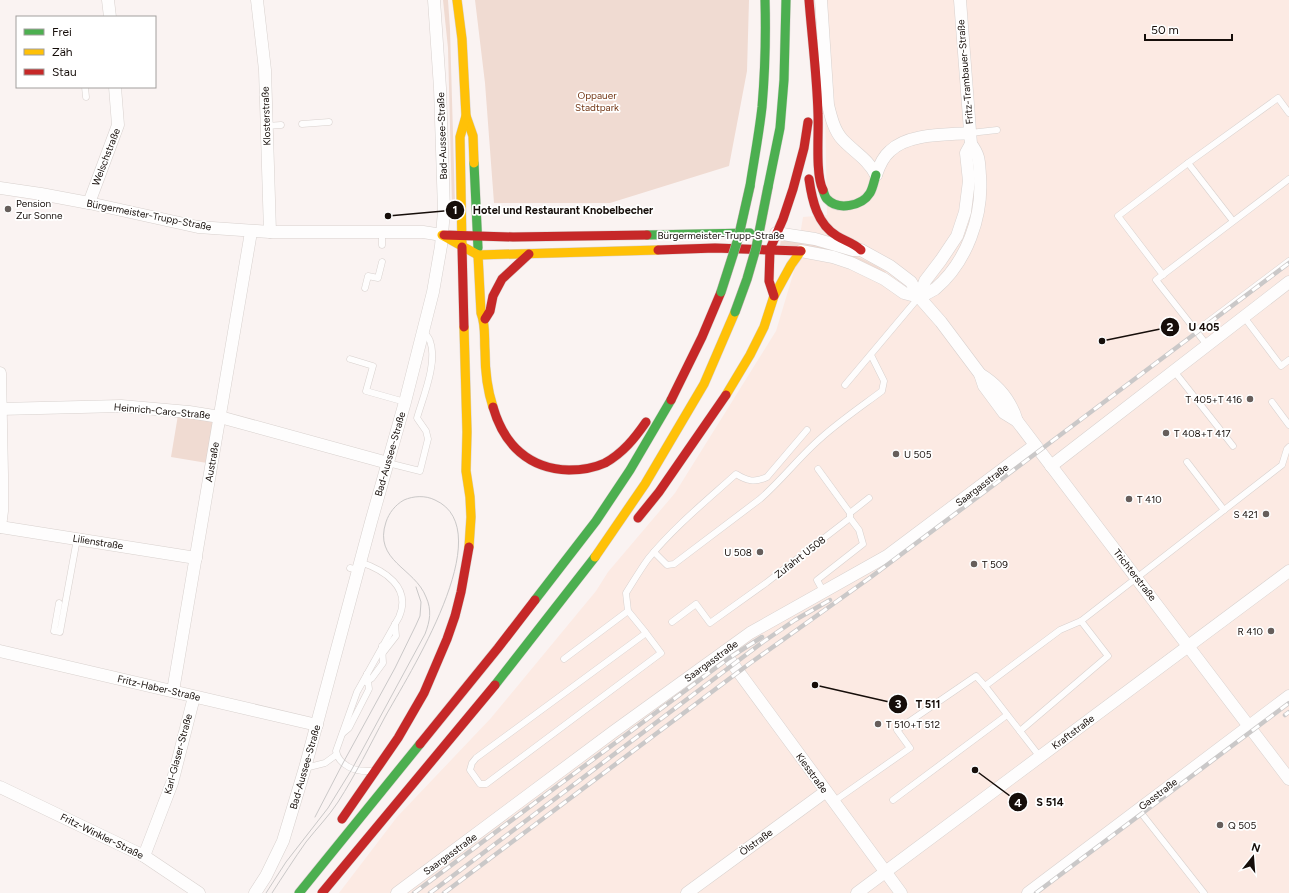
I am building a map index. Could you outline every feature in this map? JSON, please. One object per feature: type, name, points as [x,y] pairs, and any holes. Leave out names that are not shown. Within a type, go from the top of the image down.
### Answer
[{"type":"main road","points":[[457,0],[462,38],[466,116],[473,136],[481,313],[484,321],[488,393],[495,416],[504,435],[518,452],[529,460],[547,468],[567,470],[588,469],[608,462],[638,434],[650,415]]},
{"type":"main road","points":[[299,893],[498,648],[596,521],[655,429],[681,380],[702,337],[721,292],[733,259],[743,224],[760,122],[766,42],[765,0]]},
{"type":"main road","points":[[322,893],[515,660],[601,549],[645,484],[704,384],[747,279],[756,248],[780,128],[784,80],[786,0]]},
{"type":"main road","points":[[809,0],[818,112],[819,171],[821,186],[827,199],[838,205],[852,205],[860,203],[870,193],[876,175]]},
{"type":"main road","points":[[774,296],[769,281],[770,249],[783,220],[804,148],[814,76]]},
{"type":"main road","points":[[324,862],[341,821],[398,738],[424,693],[448,639],[461,592],[469,548],[471,505],[466,471],[467,432],[460,137],[466,116]]},
{"type":"main road","points":[[804,148],[810,196],[817,212],[828,228],[837,236],[855,244],[861,250]]},
{"type":"main road","name":"Bürgermeister-Trupp-Straße","points":[[442,235],[478,236],[776,233]]},
{"type":"main road","name":"Bürgermeister-Trupp-Straße","points":[[442,235],[478,255],[715,248],[770,249],[802,252]]},
{"type":"main road","points":[[630,527],[658,492],[722,402],[750,355],[764,327],[774,296],[791,265],[802,252]]},
{"type":"main road","points":[[484,321],[490,311],[493,296],[502,279],[529,254]]},
{"type":"main road","points":[[658,402],[681,380]]},
{"type":"main road","points":[[601,549],[621,538]]},
{"type":"street","points":[[108,0],[110,16]]},
{"type":"street","name":"Klosterstraße","points":[[257,0],[265,70],[270,232]]},
{"type":"street","name":"Bad-Aussee-Straße","points":[[255,893],[266,876],[283,841],[306,768],[318,725],[339,629],[356,567],[388,463],[433,292],[442,235],[444,211],[440,88],[434,0]]},
{"type":"street","points":[[821,0],[828,105],[832,122],[841,138],[866,160],[876,175]]},
{"type":"street","name":"Fritz-Trambauer-Straße","points":[[919,297],[925,281],[957,236],[965,212],[969,181],[966,153],[971,139],[960,0]]},
{"type":"street","name":"Welschstraße","points":[[89,203],[118,125],[115,88]]},
{"type":"street","points":[[876,175],[882,161],[889,151],[898,144],[908,140],[921,137],[971,139]]},
{"type":"street","name":"Bürgermeister-Trupp-Straße","points":[[0,188],[89,203],[198,227],[251,232],[423,232],[442,235]]},
{"type":"street","name":"Austraße","points":[[174,692],[251,232]]},
{"type":"street","name":"Bürgermeister-Trupp-Straße","points":[[776,233],[815,239],[853,250],[861,250],[890,266],[911,282],[919,297]]},
{"type":"street","name":"Bürgermeister-Trupp-Straße","points":[[802,252],[833,257],[851,262],[884,279],[904,293],[919,297]]},
{"type":"street","points":[[1051,466],[1289,282]]},
{"type":"street","name":"Trichterstraße","points":[[919,297],[942,322],[980,374],[984,386],[1004,413],[1017,421]]},
{"type":"street","points":[[0,373],[2,511],[0,527]]},
{"type":"street","name":"Trichterstraße","points":[[980,374],[991,381],[1013,408],[1017,421],[1289,779]]},
{"type":"street","name":"Heinrich-Caro-Straße","points":[[1,409],[121,406],[189,412],[220,417],[388,463]]},
{"type":"street","name":"Saargasstraße","points":[[397,893],[613,732],[750,633],[887,556],[1035,445]]},
{"type":"street","name":"Lilienstraße","points":[[0,527],[196,558]]},
{"type":"street","name":"Kraftstraße","points":[[857,893],[1289,571]]},
{"type":"street","name":"Fritz-Haber-Straße","points":[[0,651],[318,725]]},
{"type":"street","name":"Kiesstraße","points":[[724,652],[825,792],[901,893]]},
{"type":"street","name":"Gasstraße","points":[[1028,893],[1289,696]]},
{"type":"street","name":"Karl-Glaser-Straße","points":[[144,856],[172,783],[194,697]]},
{"type":"street","name":"Fritz-Winkler-Straße","points":[[0,787],[144,856],[199,893]]},
{"type":"street","name":"Ölstraße","points":[[687,893],[825,792]]},
{"type":"lane","points":[[85,88],[86,97]]},
{"type":"lane","points":[[1163,275],[1118,216],[1278,98],[1289,113]]},
{"type":"lane","points":[[302,124],[329,122]]},
{"type":"lane","points":[[267,126],[281,125]]},
{"type":"lane","points":[[971,139],[997,130]]},
{"type":"lane","points":[[1188,163],[1233,221]]},
{"type":"lane","points":[[1207,345],[1156,280],[1289,179]]},
{"type":"lane","points":[[382,232],[382,245]]},
{"type":"lane","points":[[1196,331],[1289,261]]},
{"type":"lane","points":[[364,288],[368,276],[378,278],[382,262]]},
{"type":"lane","points":[[845,385],[919,297]]},
{"type":"lane","points":[[1244,317],[1282,366],[1289,360]]},
{"type":"lane","points":[[388,463],[420,471],[428,439],[426,431],[417,418],[429,375],[433,354],[430,340],[423,330]]},
{"type":"lane","points":[[654,552],[667,565],[674,564],[774,488],[797,461],[820,438],[882,391],[884,382],[871,355]]},
{"type":"lane","points":[[350,359],[373,366],[366,391],[405,402]]},
{"type":"lane","points":[[1174,371],[1233,446]]},
{"type":"lane","points":[[1272,402],[1289,425]]},
{"type":"lane","points":[[646,633],[476,758],[472,763],[470,770],[480,784],[486,784],[661,653],[646,633],[628,611],[626,593],[654,552],[688,517],[736,474],[743,479],[752,482],[767,477],[808,430]]},
{"type":"lane","points":[[985,686],[1060,630],[1082,621],[1282,465],[1289,447]]},
{"type":"lane","points":[[1187,462],[1224,510]]},
{"type":"lane","points":[[818,469],[859,530],[863,544],[817,580],[824,591]]},
{"type":"lane","points":[[850,515],[869,498]]},
{"type":"lane","name":"Zufahrt U508","points":[[672,622],[696,604],[710,623],[766,583],[850,515]]},
{"type":"lane","points":[[59,603],[54,631],[60,632],[76,539]]},
{"type":"lane","points":[[356,567],[376,568],[395,582],[399,588],[403,603],[402,610],[374,660],[368,677],[360,686],[336,751],[336,755],[343,763],[352,769],[366,771],[375,770]]},
{"type":"lane","points":[[564,658],[628,611]]},
{"type":"lane","points":[[1020,731],[1108,656],[1082,621]]},
{"type":"lane","points":[[374,660],[382,654],[396,636],[395,624]]},
{"type":"lane","points":[[368,677],[372,678],[383,663],[382,646]]},
{"type":"lane","points":[[833,802],[910,748],[897,730],[976,676],[1040,757]]},
{"type":"lane","points":[[341,734],[349,728],[370,689],[368,677]]},
{"type":"lane","points":[[893,800],[1007,715]]},
{"type":"lane","points":[[306,768],[325,763],[336,755]]},
{"type":"lane","points":[[1138,809],[1204,893]]},
{"type":"shaded area","points":[[823,0],[1289,0],[1289,893],[339,893],[397,817],[491,718],[596,591],[608,572],[675,493],[776,331],[794,271],[803,217],[827,215]]},
{"type":"green space","points":[[443,0],[448,0],[450,29],[454,206],[452,205],[448,48]]},
{"type":"green space","name":"Oppauer Stadtpark","points":[[475,0],[749,0],[747,71],[729,166],[610,203],[494,203],[485,83]]},
{"type":"green space","points":[[781,238],[809,242],[836,249],[862,259],[886,272],[884,275],[780,246]]},
{"type":"green space","points":[[178,415],[214,419],[207,463],[171,457]]},
{"type":"tram line","points":[[266,893],[286,862],[328,808],[352,769],[425,634],[430,616],[426,597],[421,587],[390,555],[385,546],[384,535],[387,519],[398,504],[411,498],[431,498],[453,516],[459,541],[454,571],[443,605],[412,670],[345,791],[331,812],[306,842],[272,893]]},
{"type":"tram line","points":[[315,817],[395,668],[420,616],[421,602],[416,587]]},
{"type":"railway","points":[[444,893],[749,664],[871,577],[1289,263]]},
{"type":"railway","points":[[430,893],[763,642],[795,620],[830,600]]},
{"type":"railway","points":[[414,893],[729,658],[762,637]]},
{"type":"railway","points":[[1036,893],[1289,703]]},
{"type":"railway","points":[[1285,715],[1289,712]]},
{"type":"traffic: fast","points":[[750,186],[762,107],[765,54],[765,0]]},
{"type":"traffic: fast","points":[[768,187],[780,128],[784,80],[786,0]]},
{"type":"traffic: fast","points":[[474,163],[478,248]]},
{"type":"traffic: fast","points":[[823,190],[826,198],[832,203],[843,206],[856,204],[870,193],[876,175]]},
{"type":"traffic: fast","points":[[721,292],[738,239],[750,186]]},
{"type":"traffic: fast","points":[[735,312],[756,248],[768,187]]},
{"type":"traffic: fast","points":[[647,235],[750,233]]},
{"type":"traffic: fast","points":[[535,600],[596,521],[630,470],[671,400]]},
{"type":"traffic: fast","points":[[495,685],[595,557]]},
{"type":"traffic: fast","points":[[299,893],[420,744]]},
{"type":"traffic: slow","points":[[457,0],[462,39],[466,116],[473,136],[474,163]]},
{"type":"traffic: slow","points":[[462,246],[460,137],[466,116]]},
{"type":"traffic: slow","points":[[442,235],[478,255],[658,250]]},
{"type":"traffic: slow","points":[[726,395],[750,355],[764,327],[774,296],[791,265],[801,251]]},
{"type":"traffic: slow","points":[[478,255],[486,372],[493,407]]},
{"type":"traffic: slow","points":[[595,557],[645,484],[704,384],[735,312]]},
{"type":"traffic: slow","points":[[464,327],[467,432],[466,471],[471,517],[469,547]]},
{"type":"traffic: jam","points":[[809,0],[816,71],[818,164],[823,190]]},
{"type":"traffic: jam","points":[[774,296],[769,281],[770,249],[783,219],[793,189],[804,148],[808,122]]},
{"type":"traffic: jam","points":[[809,179],[814,203],[820,218],[825,225],[837,236],[861,250]]},
{"type":"traffic: jam","points":[[444,235],[513,237],[647,235]]},
{"type":"traffic: jam","points":[[462,247],[464,327]]},
{"type":"traffic: jam","points":[[658,250],[715,248],[801,251]]},
{"type":"traffic: jam","points":[[485,319],[490,311],[493,296],[502,279],[529,254]]},
{"type":"traffic: jam","points":[[671,400],[702,337],[721,292]]},
{"type":"traffic: jam","points":[[638,518],[659,492],[726,395]]},
{"type":"traffic: jam","points":[[493,407],[498,421],[511,443],[530,460],[555,469],[583,469],[605,463],[628,445],[646,422]]},
{"type":"traffic: jam","points":[[342,819],[398,738],[424,693],[455,616],[469,547]]},
{"type":"traffic: jam","points":[[420,744],[535,600]]},
{"type":"traffic: jam","points":[[322,893],[495,685]]},
{"type":"place","name":"Pension Zur Sonne","points":[[8,209]]},
{"type":"place","name":"Hotel und Restaurant Knobelbecher","points":[[388,216]]},
{"type":"place","name":"U 405","points":[[1102,341]]},
{"type":"place","name":"T 405+T 416","points":[[1250,399]]},
{"type":"place","name":"T 408+T 417","points":[[1166,433]]},
{"type":"place","name":"U 505","points":[[896,454]]},
{"type":"place","name":"T 410","points":[[1129,499]]},
{"type":"place","name":"S 421","points":[[1266,514]]},
{"type":"place","name":"U 508","points":[[760,552]]},
{"type":"place","name":"T 509","points":[[974,564]]},
{"type":"place","name":"R 410","points":[[1271,631]]},
{"type":"place","name":"T 511","points":[[815,685]]},
{"type":"place","name":"T 510+T 512","points":[[878,724]]},
{"type":"place","name":"S 514","points":[[975,770]]},
{"type":"place","name":"Q 505","points":[[1220,825]]}]
